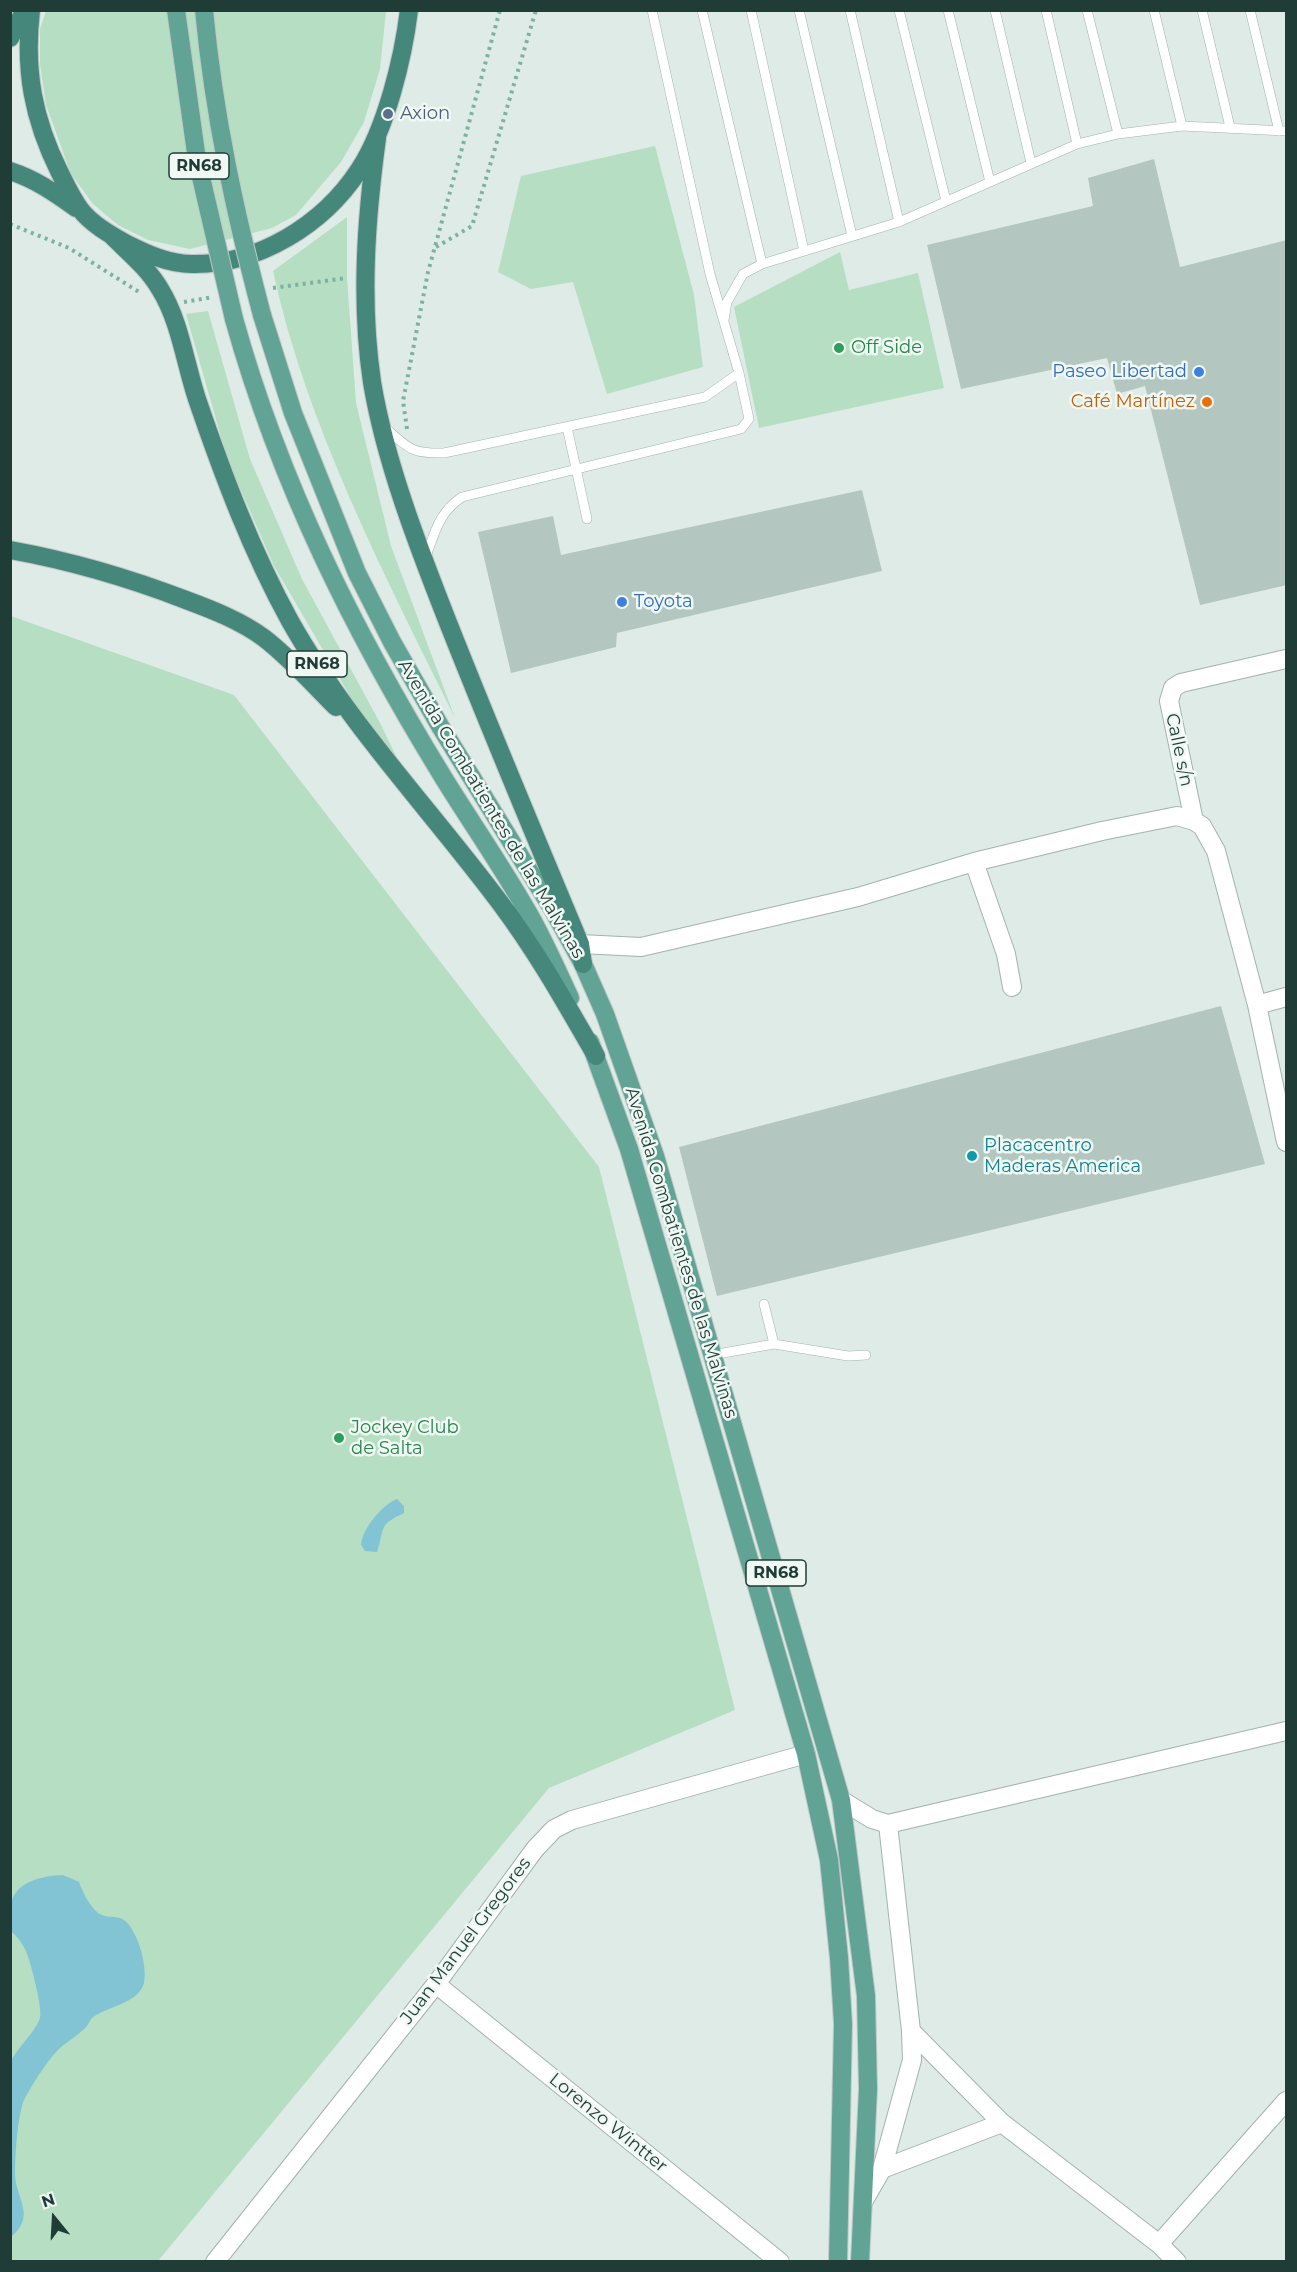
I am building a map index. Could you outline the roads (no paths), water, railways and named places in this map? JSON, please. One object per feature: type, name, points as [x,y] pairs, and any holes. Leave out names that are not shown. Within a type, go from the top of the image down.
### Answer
[{"type":"highway","points":[[10,38],[25,10]]},
{"type":"highway","name":"RN68","points":[[31,10],[27,59],[34,109],[50,153],[80,210],[111,235],[145,269],[160,288],[169,306],[219,461],[267,579],[313,657],[367,738],[502,905],[544,967],[596,1056]]},
{"type":"highway","name":"RN68","points":[[409,10],[405,44],[377,138],[369,196],[365,277],[372,382],[381,424],[424,561],[490,731],[580,944],[584,964]]},
{"type":"highway","points":[[405,44],[417,10]]},
{"type":"highway","name":"RN68","points":[[111,235],[157,258],[190,264],[225,261],[272,247],[311,221],[341,193],[359,170],[377,138]]},
{"type":"highway","points":[[10,171],[48,188],[80,210]]},
{"type":"highway","points":[[10,550],[73,563],[148,585],[215,611],[248,627],[282,654],[367,738]]},
{"type":"main road","name":"Avenida Combatientes de las Malvinas","points":[[176,10],[197,160],[234,319],[258,399],[291,488],[339,593],[444,778],[530,916],[596,1056],[632,1160],[806,1754],[829,1860],[839,1958],[843,2071],[838,2262]]},
{"type":"main road","name":"Avenida Combatientes de las Malvinas","points":[[204,10],[220,135],[234,204],[262,315],[293,413],[357,573],[392,642],[584,964],[605,1014],[655,1156],[841,1800],[866,1996],[868,2089],[861,2259]]},
{"type":"main road","points":[[831,2262],[840,2238]]},
{"type":"street","name":"Calle s/n","points":[[1194,821],[1169,701],[1173,688],[1181,683],[1287,659]]},
{"type":"street","points":[[580,944],[641,946],[652,944],[858,897],[974,862],[1102,831],[1177,816],[1202,826],[1216,850],[1257,1005],[1287,1142]]},
{"type":"street","points":[[974,862],[1006,954],[1012,987]]},
{"type":"street","points":[[1257,1005],[1287,998]]},
{"type":"street","points":[[841,1800],[872,1819],[888,1824],[1287,1731]]},
{"type":"street","name":"Juan Manuel Gregores","points":[[225,2258],[436,1984],[535,1849],[554,1829],[572,1820],[806,1754]]},
{"type":"street","points":[[863,2202],[882,2169],[912,2060],[911,2031],[888,1824]]},
{"type":"street","name":"Lorenzo Wintter","points":[[436,1984],[780,2262]]},
{"type":"street","points":[[911,2031],[1002,2123],[1159,2244],[1178,2262]]},
{"type":"street","points":[[1159,2244],[1287,2101]]},
{"type":"street","points":[[882,2169],[1002,2123]]},
{"type":"lane","points":[[424,561],[439,521],[448,507],[462,497],[741,429],[749,419],[739,373],[723,326],[710,274],[652,10]]},
{"type":"lane","points":[[702,10],[762,264]]},
{"type":"lane","points":[[751,10],[804,251]]},
{"type":"lane","points":[[799,10],[852,236]]},
{"type":"lane","points":[[850,10],[899,222]]},
{"type":"lane","points":[[899,10],[946,201]]},
{"type":"lane","points":[[948,10],[990,182]]},
{"type":"lane","points":[[995,10],[1031,163]]},
{"type":"lane","points":[[1046,10],[1077,144]]},
{"type":"lane","points":[[1087,10],[1118,134]]},
{"type":"lane","points":[[1154,10],[1182,126]]},
{"type":"lane","points":[[1202,10],[1230,127]]},
{"type":"lane","points":[[723,326],[727,303],[743,274],[762,264],[899,222],[1077,144],[1118,134],[1182,126],[1283,131],[1250,10]]},
{"type":"lane","points":[[381,424],[410,449],[422,454],[444,453],[705,397],[739,373]]},
{"type":"lane","points":[[567,427],[587,519]]},
{"type":"lane","points":[[764,1304],[774,1344]]},
{"type":"lane","points":[[712,1355],[774,1344],[848,1356],[866,1355]]},
{"type":"water","points":[[397,1499],[404,1506],[404,1513],[386,1524],[377,1552],[365,1551],[361,1545],[369,1525],[385,1506]]},
{"type":"water","points":[[63,1875],[79,1882],[87,1899],[98,1913],[120,1918],[131,1928],[143,1957],[144,1983],[135,1996],[92,2018],[84,2029],[59,2049],[25,2098],[18,2126],[15,2165],[16,2183],[24,2217],[22,2224],[11,2237],[11,2061],[35,2028],[40,2018],[40,2005],[27,1954],[11,1931],[10,1907],[17,1891],[23,1886],[38,1879]]},
{"type":"place","name":"Axion","points":[[388,114]]},
{"type":"place","name":"Off Side","points":[[839,348]]},
{"type":"place","name":"Paseo Libertad","points":[[1199,372]]},
{"type":"place","name":"Café Martínez","points":[[1207,402]]},
{"type":"place","name":"Toyota","points":[[622,602]]},
{"type":"place","name":"Placacentro Maderas America","points":[[972,1156]]},
{"type":"place","name":"Jockey Club de Salta","points":[[339,1438]]}]
